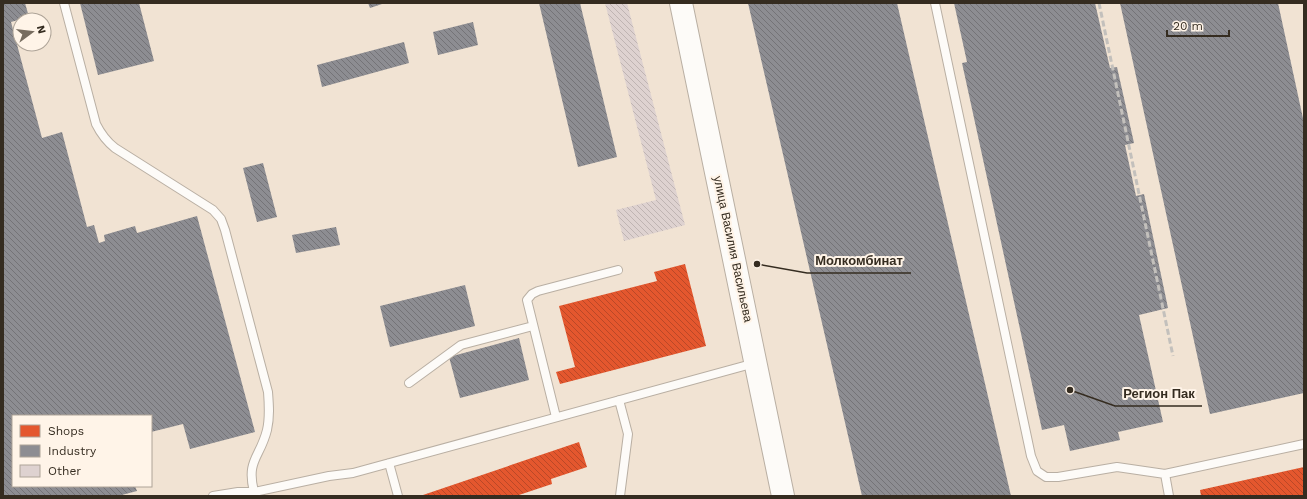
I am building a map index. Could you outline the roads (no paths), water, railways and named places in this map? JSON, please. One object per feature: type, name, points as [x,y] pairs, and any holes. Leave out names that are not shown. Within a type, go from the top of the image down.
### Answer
[{"type":"main road","name":"улица Василия Васильева","points":[[681,3],[783,496]]},
{"type":"lane","points":[[64,3],[96,124],[100,134],[115,148],[209,207],[220,220],[225,230],[268,392],[270,418],[264,440],[254,459],[251,470],[250,479],[254,492]]},
{"type":"lane","points":[[935,3],[1031,456],[1037,472],[1046,477],[1058,477],[1117,467],[1165,474],[1304,444]]},
{"type":"lane","points":[[556,417],[527,300],[532,294],[618,270]]},
{"type":"lane","points":[[409,382],[461,345],[533,326]]},
{"type":"lane","points":[[213,496],[238,492],[254,492],[329,476],[352,473],[756,362]]},
{"type":"lane","points":[[619,400],[628,434],[620,496]]},
{"type":"lane","points":[[389,463],[398,496]]},
{"type":"lane","points":[[1165,474],[1169,496]]},
{"type":"railway","points":[[1099,3],[1173,356]]},
{"type":"place","name":"Молкомбинат","points":[[757,264]]},
{"type":"place","name":"Регион Пак","points":[[1070,390]]}]
